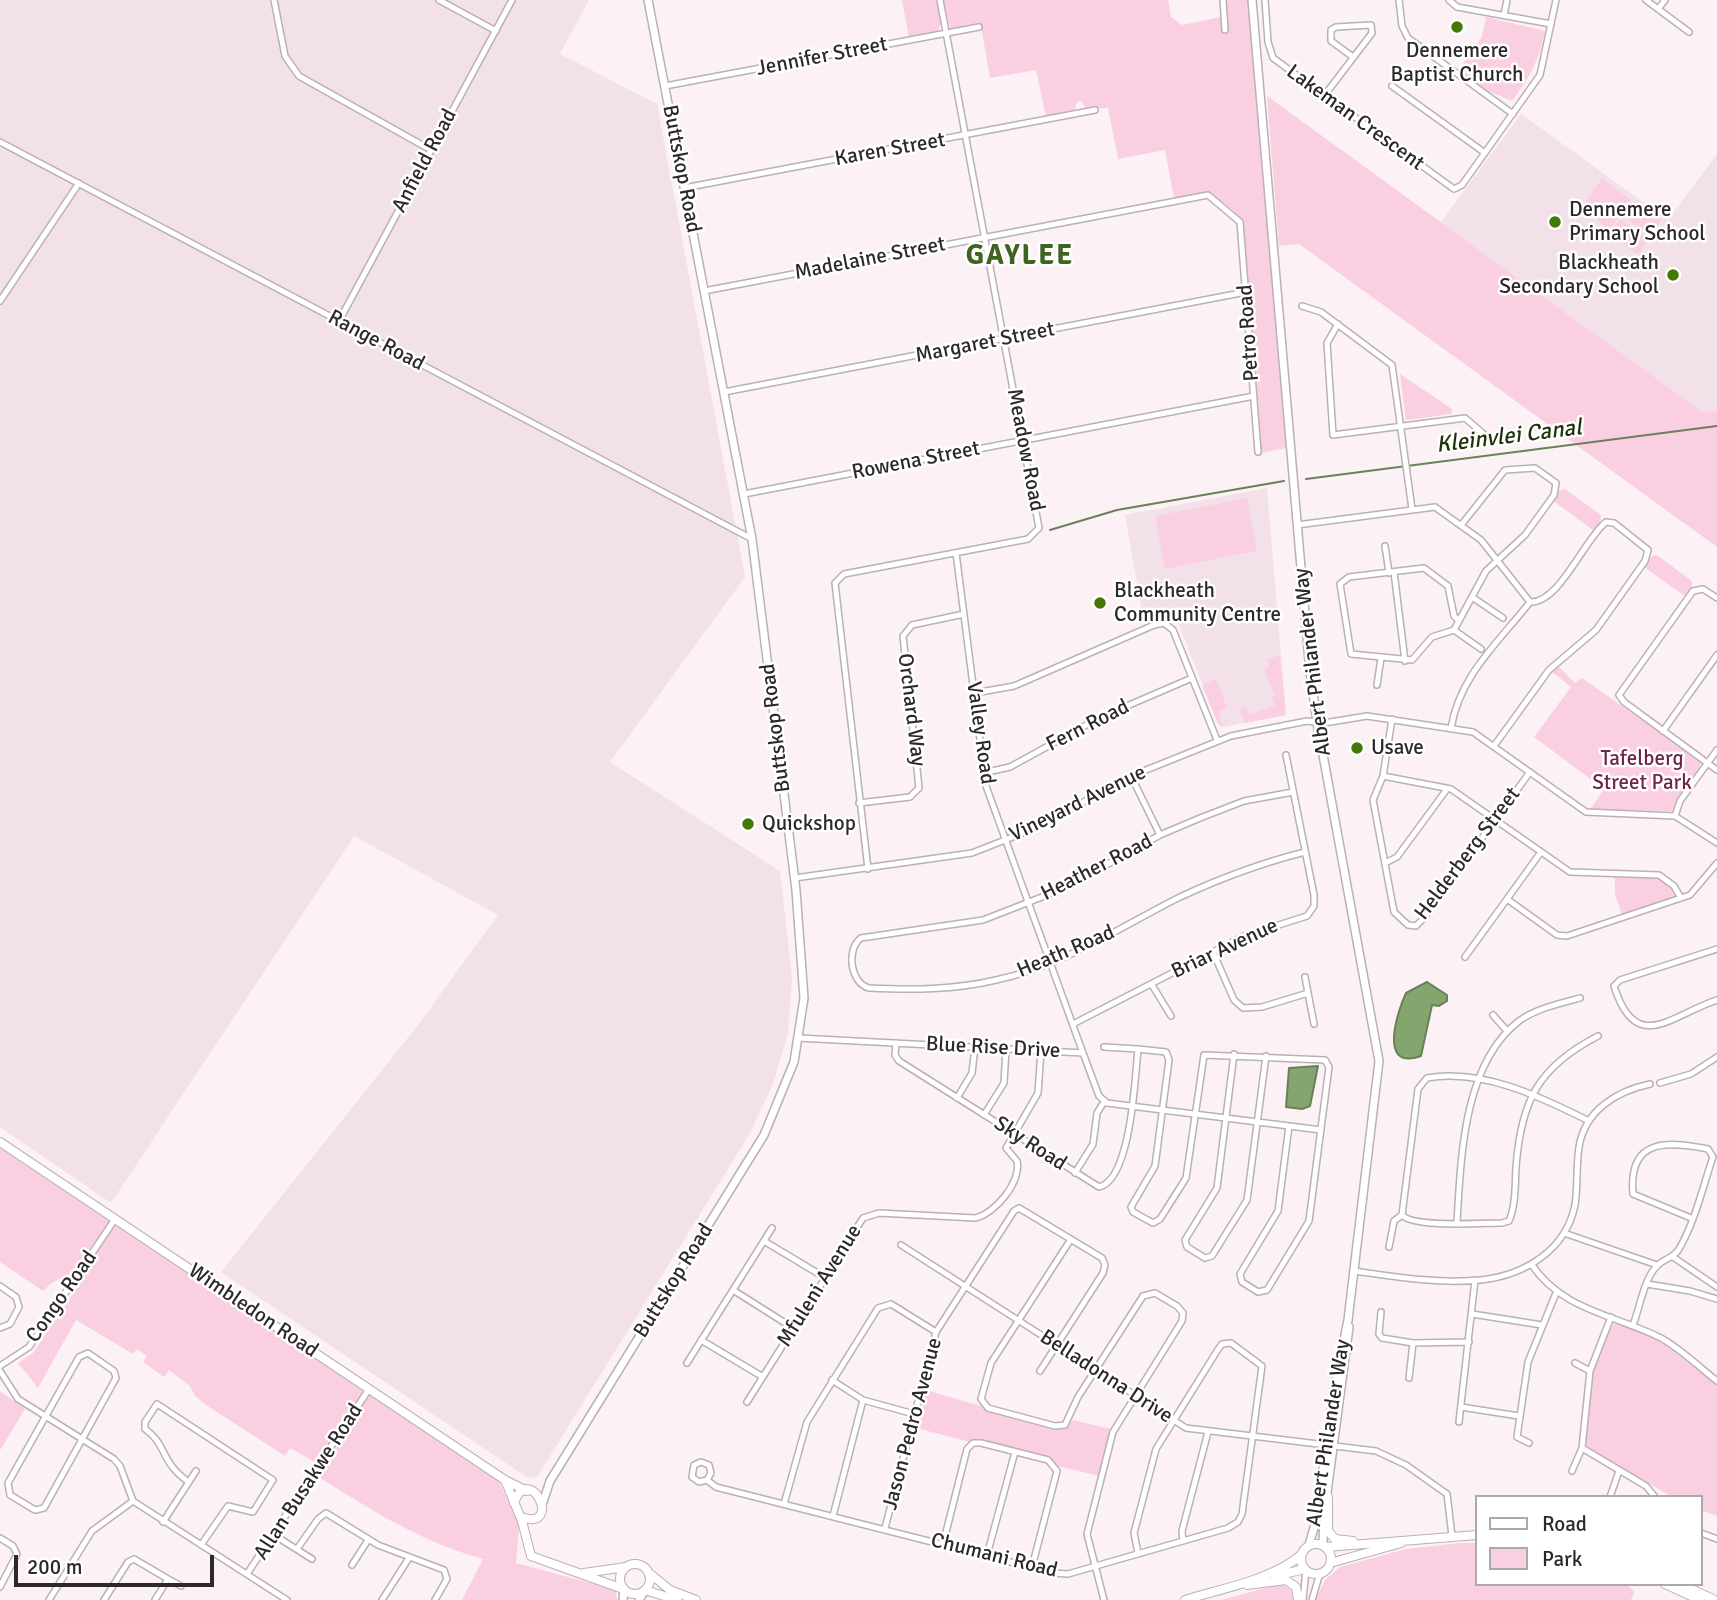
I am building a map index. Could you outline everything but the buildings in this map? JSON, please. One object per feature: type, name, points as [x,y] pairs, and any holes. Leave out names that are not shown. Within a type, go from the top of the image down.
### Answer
[{"type":"main road","name":"Wimbledon Road","points":[[0,1142],[505,1480],[530,1491]]},
{"type":"main road","points":[[505,1480],[521,1517],[528,1550],[535,1559],[581,1573],[633,1594],[677,1600]]},
{"type":"main road","points":[[514,1503],[518,1494],[530,1491],[542,1502],[542,1510],[536,1517],[527,1542]]},
{"type":"main road","points":[[1328,1497],[1328,1531],[1335,1539],[1350,1542],[1381,1537],[1410,1540],[1476,1535]]},
{"type":"main road","points":[[521,1517],[536,1517]]},
{"type":"main road","points":[[1185,1600],[1291,1564],[1309,1545],[1397,1539]]},
{"type":"main road","points":[[1203,1600],[1306,1570],[1320,1573],[1331,1563],[1410,1540]]},
{"type":"main road","points":[[1324,1546],[1331,1563]]},
{"type":"main road","points":[[1302,1554],[1306,1570]]},
{"type":"main road","points":[[581,1573],[638,1564],[670,1590],[696,1600]]},
{"type":"main road","points":[[624,1589],[620,1577],[626,1567]]},
{"type":"main road","points":[[643,1594],[650,1581],[648,1572]]},
{"type":"main road","points":[[1247,1585],[1286,1580],[1296,1587],[1300,1600]]},
{"type":"main road","points":[[1669,1586],[1700,1600]]},
{"type":"main road","points":[[1684,1586],[1715,1600]]},
{"type":"street","points":[[274,0],[285,56],[299,76],[431,150]]},
{"type":"street","points":[[439,0],[496,31]]},
{"type":"street","name":"Anfield Road","points":[[339,321],[512,0]]},
{"type":"street","name":"Buttskop Road","points":[[542,1502],[550,1481],[764,1135],[789,1080],[799,1038],[804,968],[752,539],[648,0]]},
{"type":"street","name":"Meadow Road","points":[[868,869],[835,583],[844,575],[1028,539],[1038,530],[940,0]]},
{"type":"street","points":[[1223,0],[1225,30]]},
{"type":"street","name":"Albert Philander Way","points":[[1252,0],[1293,488],[1317,722],[1379,1061],[1348,1320],[1348,1348],[1317,1521],[1309,1545]]},
{"type":"street","name":"Lakeman Crescent","points":[[1265,0],[1271,55],[1451,188],[1460,187],[1485,153]]},
{"type":"street","points":[[1399,0],[1402,26],[1408,38],[1513,114]]},
{"type":"street","points":[[1449,0],[1457,7],[1551,24]]},
{"type":"street","points":[[1504,15],[1507,0]]},
{"type":"street","points":[[1392,86],[1485,153],[1543,69],[1556,0]]},
{"type":"street","points":[[1646,0],[1689,32]]},
{"type":"street","points":[[1658,9],[1665,0]]},
{"type":"street","points":[[1324,96],[1373,31],[1371,25],[1336,27],[1331,30],[1333,42],[1353,57]]},
{"type":"street","name":"Jennifer Street","points":[[665,86],[979,27]]},
{"type":"street","name":"Karen Street","points":[[684,188],[1096,110]]},
{"type":"street","name":"Range Road","points":[[0,142],[752,539]]},
{"type":"street","points":[[0,300],[79,183]]},
{"type":"street","name":"Madelaine Street","points":[[704,291],[1204,195],[1214,198],[1236,216]]},
{"type":"street","name":"Petro Road","points":[[1236,216],[1240,222],[1258,452]]},
{"type":"street","name":"Margaret Street","points":[[724,392],[1246,292]]},
{"type":"street","points":[[1302,306],[1316,310],[1338,324],[1391,363],[1412,509]]},
{"type":"street","points":[[1334,444],[1327,343],[1338,324]]},
{"type":"street","name":"Rowena Street","points":[[744,494],[1254,397]]},
{"type":"street","points":[[1333,435],[1465,418],[1486,436]]},
{"type":"street","points":[[1459,621],[1454,616],[1450,589],[1424,568],[1349,577],[1340,584],[1349,653],[1356,657],[1405,661],[1414,659],[1432,637],[1454,630],[1459,621],[1485,573],[1520,540],[1554,495],[1557,486],[1552,479],[1532,467],[1502,472],[1462,524]]},
{"type":"street","points":[[1297,525],[1435,507],[1482,540],[1530,602]]},
{"type":"street","points":[[1451,728],[1456,701],[1463,688],[1507,627],[1530,602],[1539,601],[1555,589],[1606,522],[1614,523],[1648,551],[1645,561],[1596,630],[1549,670],[1494,746]]},
{"type":"street","points":[[1385,546],[1405,661]]},
{"type":"street","name":"Valley Road","points":[[956,553],[984,773],[1083,1053]]},
{"type":"street","points":[[1717,598],[1703,589],[1693,591],[1619,696],[1717,770]]},
{"type":"street","points":[[1472,597],[1503,618]]},
{"type":"street","name":"Orchard Way","points":[[859,803],[910,797],[919,788],[903,636],[912,625],[964,614]]},
{"type":"street","points":[[975,693],[1014,687],[1154,625],[1168,625],[1173,630],[1217,740]]},
{"type":"street","points":[[1454,630],[1481,649]]},
{"type":"street","points":[[1663,731],[1717,654]]},
{"type":"street","points":[[1377,685],[1381,658]]},
{"type":"street","name":"Fern Road","points":[[984,773],[1010,767],[1099,718],[1192,678]]},
{"type":"street","name":"Vineyard Avenue","points":[[794,878],[957,857],[1006,841],[1046,823],[1132,776],[1217,740],[1281,725],[1367,716],[1473,732],[1589,813],[1675,816]]},
{"type":"street","name":"Helderberg Street","points":[[1392,719],[1383,776],[1373,798],[1394,912],[1408,925],[1416,926],[1530,772]]},
{"type":"street","points":[[1717,750],[1680,801],[1675,816],[1717,843]]},
{"type":"street","name":"Briar Avenue","points":[[1073,1024],[1253,933],[1302,918],[1312,911],[1314,895],[1286,755]]},
{"type":"street","points":[[1132,776],[1160,835]]},
{"type":"street","points":[[1383,776],[1447,789],[1570,872],[1659,875],[1674,886],[1681,898]]},
{"type":"street","points":[[1385,863],[1401,853],[1447,789]]},
{"type":"street","name":"Heather Road","points":[[857,940],[982,920],[1065,888],[1160,835],[1244,801],[1293,792]]},
{"type":"street","name":"Heath Road","points":[[857,940],[853,951],[855,978],[862,986],[869,988],[954,988],[997,980],[1090,946],[1224,877],[1264,862],[1305,852]]},
{"type":"street","points":[[1465,957],[1541,852]]},
{"type":"street","points":[[1507,899],[1557,935],[1564,937],[1681,898],[1696,890],[1717,863]]},
{"type":"street","points":[[1717,949],[1620,980],[1614,986],[1635,1023],[1644,1028],[1670,1022],[1690,1009],[1717,1000]]},
{"type":"street","points":[[1213,952],[1234,1000],[1243,1008],[1262,1007],[1308,993]]},
{"type":"street","points":[[1305,977],[1314,1024]]},
{"type":"street","points":[[1152,985],[1171,1016]]},
{"type":"street","points":[[1457,1222],[1462,1150],[1479,1079],[1490,1053],[1521,1018],[1580,998]]},
{"type":"street","points":[[1493,1015],[1507,1031]]},
{"type":"street","points":[[1402,1215],[1409,1221],[1417,1222],[1509,1221],[1520,1129],[1533,1096],[1544,1074],[1562,1058],[1598,1037]]},
{"type":"street","name":"Blue Rise Drive","points":[[799,1038],[1083,1053],[1104,1102]]},
{"type":"street","name":"Sky Road","points":[[896,1043],[897,1059],[1097,1187],[1106,1185],[1125,1153],[1131,1106]]},
{"type":"street","points":[[957,1098],[972,1073],[975,1047]]},
{"type":"street","points":[[1104,1047],[1162,1050],[1168,1055],[1155,1166],[1131,1205],[1133,1212],[1153,1223],[1160,1219],[1186,1178],[1202,1056],[1210,1053],[1234,1054],[1327,1062],[1329,1068],[1308,1224],[1267,1290],[1258,1292],[1242,1282],[1239,1276],[1278,1211],[1289,1126]]},
{"type":"street","points":[[984,1115],[1004,1083],[1006,1049]]},
{"type":"street","points":[[1131,1106],[1138,1049]]},
{"type":"street","points":[[1013,1133],[1038,1093],[1041,1051]]},
{"type":"street","points":[[1234,1054],[1216,1191],[1185,1240],[1187,1247],[1205,1258],[1212,1256],[1247,1200],[1266,1056]]},
{"type":"street","points":[[1660,1083],[1691,1074],[1717,1058]]},
{"type":"street","points":[[1389,1247],[1394,1221],[1402,1215],[1418,1089],[1427,1078],[1479,1079],[1533,1096],[1589,1121]]},
{"type":"street","points":[[1354,1271],[1424,1282],[1475,1280],[1510,1274],[1532,1265],[1564,1233],[1574,1207],[1579,1145],[1589,1121],[1604,1103],[1621,1092],[1650,1084]]},
{"type":"street","points":[[1075,1173],[1093,1144],[1097,1113],[1104,1102],[1321,1130]]},
{"type":"street","name":"Mfuleni Avenue","points":[[747,1402],[856,1224],[866,1216],[879,1213],[975,1218],[988,1213],[1017,1174],[1017,1161],[1006,1148],[1013,1133]]},
{"type":"street","points":[[1633,1325],[1647,1284],[1657,1265],[1673,1257],[1681,1246],[1692,1218],[1713,1157],[1708,1149],[1657,1144],[1644,1152],[1635,1168],[1632,1192],[1636,1197],[1692,1218]]},
{"type":"street","name":"Jason Pedro Avenue","points":[[885,1528],[936,1332],[1014,1211],[1019,1208],[1071,1239]]},
{"type":"street","name":"Congo Road","points":[[0,1369],[29,1347],[115,1219]]},
{"type":"street","points":[[687,1363],[772,1228]]},
{"type":"street","points":[[1564,1233],[1657,1265]]},
{"type":"street","points":[[1040,1371],[1105,1269],[1102,1258],[1071,1239],[991,1363],[981,1399],[988,1408],[1055,1426],[1065,1425],[1095,1370],[1143,1296],[1155,1293],[1177,1306],[1182,1313],[1182,1321],[1115,1424],[1089,1522],[1087,1541],[1104,1600]]},
{"type":"street","points":[[764,1241],[824,1278]]},
{"type":"street","name":"Belladonna Drive","points":[[901,1245],[1185,1428],[1385,1454],[1444,1490],[1449,1499],[1452,1536]]},
{"type":"street","points":[[1647,1284],[1715,1299],[1717,1287],[1673,1257]]},
{"type":"street","points":[[1532,1265],[1556,1293],[1669,1343],[1717,1381]]},
{"type":"street","points":[[1459,1422],[1475,1280]]},
{"type":"street","points":[[0,1286],[16,1297],[19,1307],[10,1324],[0,1328]]},
{"type":"street","points":[[733,1290],[793,1328]]},
{"type":"street","points":[[1529,1443],[1517,1437],[1528,1362],[1556,1293]]},
{"type":"street","points":[[784,1504],[804,1429],[878,1308],[884,1304],[895,1306],[936,1332]]},
{"type":"street","points":[[1381,1312],[1380,1337],[1413,1343],[1469,1342]]},
{"type":"street","points":[[1472,1314],[1542,1325]]},
{"type":"street","points":[[1572,1471],[1582,1448],[1590,1371],[1611,1317]]},
{"type":"street","points":[[701,1340],[763,1377]]},
{"type":"street","points":[[1138,1553],[1134,1539],[1136,1525],[1156,1449],[1222,1344],[1231,1343],[1262,1366],[1253,1438]]},
{"type":"street","points":[[1409,1378],[1413,1343]]},
{"type":"street","points":[[85,1353],[114,1371],[116,1378],[44,1508],[32,1508],[10,1495],[7,1488],[45,1417],[79,1357],[85,1353]]},
{"type":"street","points":[[1575,1363],[1590,1371]]},
{"type":"street","points":[[0,1369],[18,1399],[120,1466],[133,1501],[287,1600]]},
{"type":"street","points":[[832,1380],[863,1400],[914,1414]]},
{"type":"street","name":"Allan Busakwe Road","points":[[247,1574],[369,1389]]},
{"type":"street","points":[[833,1516],[863,1400]]},
{"type":"street","points":[[189,1482],[171,1469],[156,1437],[145,1429],[145,1422],[158,1404],[273,1480],[253,1512],[228,1506],[201,1545]]},
{"type":"street","points":[[1461,1407],[1519,1416]]},
{"type":"street","points":[[1183,1541],[1182,1531],[1208,1432]]},
{"type":"street","name":"Chumani Road","points":[[707,1480],[716,1487],[1062,1574],[1228,1528],[1238,1522],[1253,1438]]},
{"type":"street","points":[[943,1544],[969,1446],[981,1443],[1048,1460],[1056,1468],[1032,1567]]},
{"type":"street","name":"Albert Philander Way","points":[[1324,1546],[1331,1445]]},
{"type":"street","points":[[1582,1448],[1652,1490],[1654,1495]]},
{"type":"street","points":[[987,1555],[1015,1452]]},
{"type":"street","points":[[163,1522],[196,1471]]},
{"type":"street","points":[[1611,1495],[1619,1471]]},
{"type":"street","name":"Buttskop Road","points":[[530,1491],[550,1481]]},
{"type":"street","points":[[49,1600],[92,1531],[133,1501]]},
{"type":"street","points":[[297,1549],[318,1519],[326,1513],[368,1540],[447,1574],[435,1600]]},
{"type":"street","points":[[274,1535],[312,1559]]},
{"type":"street","points":[[0,1538],[13,1546],[17,1554],[0,1587]]},
{"type":"street","points":[[352,1565],[368,1540]]},
{"type":"street","points":[[382,1600],[408,1559]]},
{"type":"street","points":[[104,1600],[130,1560],[136,1560],[181,1587]]},
{"type":"street","points":[[1300,1600],[1306,1570]]},
{"type":"street","points":[[1312,1600],[1320,1573]]},
{"type":"street","points":[[155,1600],[168,1579]]},
{"type":"street","points":[[623,1600],[624,1589]]},
{"type":"shaded area","points":[[0,0],[589,0],[560,54],[657,104],[745,577],[610,762],[780,871],[792,977],[788,1033],[773,1084],[749,1135],[537,1477],[528,1478],[221,1272],[418,1025],[498,915],[354,836],[111,1203],[0,1127]]},
{"type":"shaded area","points":[[1521,114],[1668,220],[1717,154],[1717,411],[1704,413],[1441,222]]},
{"type":"shaded area","points":[[1267,488],[1286,715],[1223,727],[1218,724],[1173,610],[1144,622],[1125,515]]},
{"type":"shaded area","points":[[1427,982],[1447,995],[1447,1001],[1439,1006],[1432,1005],[1421,1056],[1407,1059],[1399,1055],[1395,1048],[1394,1037],[1399,1012],[1406,993]]},
{"type":"shaded area","points":[[1318,1066],[1310,1106],[1302,1109],[1286,1107],[1289,1068]]},
{"type":"green space","points":[[902,0],[936,0],[941,23],[938,31],[909,38]]},
{"type":"green space","points":[[942,0],[1168,0],[1171,17],[1182,25],[1221,17],[1223,32],[1228,31],[1226,0],[1249,0],[1286,448],[1261,453],[1243,225],[1236,214],[1214,197],[1196,195],[1174,198],[1165,150],[1118,159],[1108,108],[1086,109],[1081,101],[1077,102],[1074,112],[1046,117],[1036,70],[990,78],[981,26],[951,30]]},
{"type":"green space","points":[[1486,17],[1545,31],[1533,68],[1512,101],[1488,91],[1459,69],[1482,37]]},
{"type":"green space","points":[[1267,96],[1704,413],[1717,411],[1717,547],[1299,244],[1279,246]]},
{"type":"green space","points":[[1602,178],[1631,200],[1610,229],[1581,208]]},
{"type":"green space","points":[[1633,201],[1661,221],[1651,236],[1622,215]]},
{"type":"green space","points":[[1620,219],[1649,239],[1638,254],[1610,234]]},
{"type":"green space","points":[[1400,374],[1452,409],[1451,414],[1406,420]]},
{"type":"green space","points":[[1565,489],[1601,515],[1594,531],[1552,500],[1560,490]]},
{"type":"green space","points":[[1247,498],[1257,551],[1165,569],[1155,516]]},
{"type":"green space","points":[[1657,555],[1692,581],[1692,588],[1686,597],[1644,567],[1652,556]]},
{"type":"green space","points":[[1280,655],[1286,715],[1245,723],[1239,709],[1246,707],[1249,715],[1275,705],[1272,697],[1275,695],[1264,669],[1270,667],[1267,660]]},
{"type":"green space","name":"Tafelberg Street Park","points":[[1556,664],[1575,683],[1582,678],[1700,761],[1700,769],[1672,811],[1590,810],[1604,789],[1534,737],[1571,687],[1550,670]]},
{"type":"green space","points":[[1216,679],[1227,708],[1219,711],[1223,727],[1218,724],[1202,685]]},
{"type":"green space","points":[[1615,877],[1660,878],[1675,891],[1675,897],[1622,915],[1615,894]]},
{"type":"green space","points":[[0,1148],[499,1481],[519,1526],[516,1563],[609,1588],[616,1592],[617,1600],[462,1600],[483,1559],[416,1534],[375,1511],[314,1474],[320,1465],[290,1448],[285,1456],[209,1407],[195,1396],[190,1386],[169,1370],[164,1377],[143,1362],[147,1356],[137,1349],[133,1354],[76,1320],[38,1388],[18,1363],[33,1353],[83,1279],[61,1278],[43,1291],[0,1262]]},
{"type":"green space","points":[[1614,1324],[1622,1324],[1664,1344],[1717,1384],[1717,1516],[1703,1511],[1703,1495],[1669,1495],[1587,1447],[1586,1420],[1591,1383],[1607,1333]]},
{"type":"green space","points":[[926,1390],[1058,1429],[1067,1428],[1073,1420],[1111,1429],[1099,1476],[1058,1466],[1050,1458],[978,1439],[970,1442],[916,1428]]},
{"type":"green space","points":[[0,1391],[25,1409],[0,1450]]},
{"type":"green space","points":[[1476,1543],[1476,1586],[1629,1586],[1634,1592],[1631,1600],[1315,1600],[1325,1580],[1340,1567],[1406,1549]]},
{"type":"green space","points":[[1280,1584],[1290,1589],[1294,1600],[1221,1600]]},
{"type":"waterway","name":"Kleinvlei Canal","points":[[1306,479],[1717,426]]},
{"type":"waterway","name":"Kleinvlei Canal","points":[[1050,530],[1117,510],[1284,481]]},
{"type":"place","name":"Dennemere Baptist Church","points":[[1457,27]]},
{"type":"place","name":"Dennemere Primary School","points":[[1555,222]]},
{"type":"place","name":"Blackheath Secondary School","points":[[1673,275]]},
{"type":"place","name":"Blackheath Community Centre","points":[[1100,603]]},
{"type":"place","name":"Usave","points":[[1357,748]]},
{"type":"place","name":"Quickshop","points":[[748,824]]},
{"type":"district","name":"GAYLEE","points":[[1020,257]]}]
